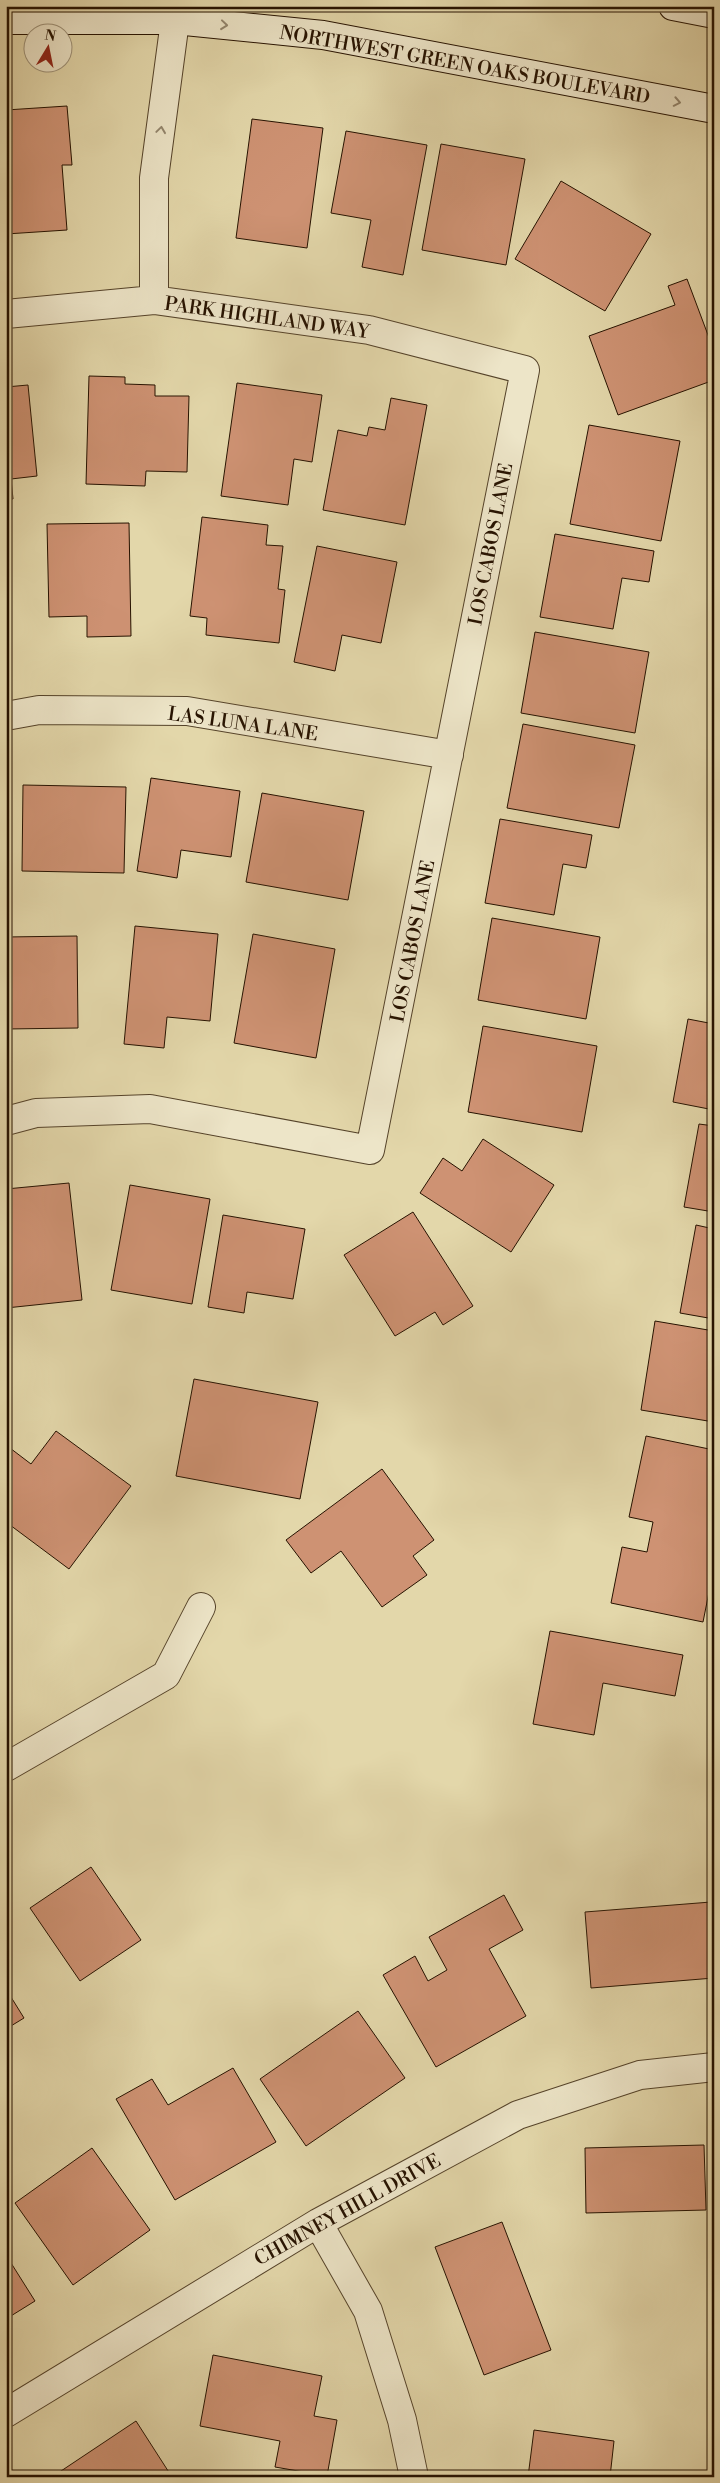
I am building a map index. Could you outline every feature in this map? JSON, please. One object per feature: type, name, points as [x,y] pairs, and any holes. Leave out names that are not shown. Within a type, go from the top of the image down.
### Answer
[{"type":"street","points":[[673,6],[714,14]]},
{"type":"street","points":[[154,300],[154,178],[176,13]]},
{"type":"street","name":"NORTHWEST GREEN OAKS BOULEVARD","points":[[6,20],[176,13],[323,35],[714,110]]},
{"type":"street","name":"PARK HIGHLAND WAY","points":[[6,314],[154,300],[369,330],[525,370]]},
{"type":"street","name":"LOS CABOS LANE","points":[[6,1121],[36,1113],[150,1109],[370,1150],[525,370]]},
{"type":"street","name":"LAS LUNA LANE","points":[[6,716],[39,710],[187,711],[449,754]]},
{"type":"street","points":[[6,1767],[166,1675],[201,1607]]},
{"type":"street","name":"CHIMNEY HILL DRIVE","points":[[6,2413],[318,2223],[518,2115],[640,2074],[714,2067]]},
{"type":"street","points":[[318,2223],[368,2311],[402,2420],[414,2477]]},
{"type":"building","points":[[67,106],[72,165],[62,165],[67,230],[6,234],[6,110]]},
{"type":"building","points":[[252,119],[323,128],[307,248],[236,238]]},
{"type":"building","points":[[346,131],[427,145],[403,275],[362,267],[371,220],[331,213]]},
{"type":"building","points":[[441,144],[525,159],[506,265],[422,250]]},
{"type":"building","points":[[561,181],[651,234],[605,311],[515,259]]},
{"type":"building","points":[[687,279],[714,351],[714,380],[618,415],[589,336],[675,305],[668,286]]},
{"type":"building","points":[[89,376],[125,377],[125,384],[155,385],[155,396],[189,396],[187,472],[146,471],[145,486],[86,484]]},
{"type":"building","points":[[237,383],[322,395],[312,462],[294,459],[288,505],[221,496]]},
{"type":"building","points":[[28,385],[37,476],[11,479],[13,499],[6,499],[6,387]]},
{"type":"building","points":[[391,398],[427,405],[405,525],[323,510],[338,430],[367,436],[369,427],[385,430]]},
{"type":"building","points":[[589,425],[680,441],[661,541],[570,524]]},
{"type":"building","points":[[202,517],[268,525],[266,545],[283,546],[278,589],[285,590],[279,643],[206,635],[207,618],[190,616]]},
{"type":"building","points":[[129,523],[131,636],[87,637],[87,616],[49,617],[47,524]]},
{"type":"building","points":[[555,534],[654,551],[649,582],[622,578],[613,629],[540,617]]},
{"type":"building","points":[[317,546],[397,562],[381,643],[342,635],[335,671],[294,662]]},
{"type":"building","points":[[535,632],[649,652],[635,733],[521,713]]},
{"type":"building","points":[[523,724],[635,745],[619,828],[507,808]]},
{"type":"building","points":[[151,778],[240,791],[231,857],[181,850],[177,878],[137,871]]},
{"type":"building","points":[[23,785],[126,787],[124,873],[22,871]]},
{"type":"building","points":[[262,793],[364,811],[348,900],[246,882]]},
{"type":"building","points":[[500,819],[592,835],[586,868],[563,864],[554,915],[485,903]]},
{"type":"building","points":[[492,918],[600,937],[586,1019],[478,1000]]},
{"type":"building","points":[[135,926],[218,934],[210,1021],[167,1017],[164,1048],[124,1044]]},
{"type":"building","points":[[253,934],[335,949],[316,1058],[234,1043]]},
{"type":"building","points":[[77,936],[78,1028],[6,1029],[6,937]]},
{"type":"building","points":[[688,1019],[714,1024],[714,1110],[673,1102]]},
{"type":"building","points":[[483,1026],[597,1046],[582,1132],[468,1112]]},
{"type":"building","points":[[699,1124],[714,1126],[714,1212],[684,1207]]},
{"type":"building","points":[[483,1139],[554,1185],[511,1252],[420,1193],[443,1158],[462,1171]]},
{"type":"building","points":[[69,1183],[82,1300],[6,1308],[6,1189]]},
{"type":"building","points":[[130,1185],[210,1199],[192,1304],[111,1290]]},
{"type":"building","points":[[413,1212],[473,1306],[443,1325],[435,1312],[395,1336],[344,1255]]},
{"type":"building","points":[[223,1215],[305,1229],[293,1299],[247,1292],[244,1313],[208,1307]]},
{"type":"building","points":[[696,1225],[714,1229],[714,1319],[680,1313]]},
{"type":"building","points":[[655,1321],[714,1331],[714,1422],[641,1410]]},
{"type":"building","points":[[194,1379],[318,1402],[300,1499],[176,1476]]},
{"type":"building","points":[[56,1431],[131,1486],[69,1569],[6,1522],[6,1445],[31,1464]]},
{"type":"building","points":[[646,1436],[714,1450],[714,1588],[710,1587],[703,1622],[611,1603],[622,1547],[647,1552],[653,1522],[629,1517]]},
{"type":"building","points":[[382,1469],[434,1540],[413,1556],[427,1575],[382,1607],[341,1551],[311,1573],[286,1540]]},
{"type":"building","points":[[550,1631],[683,1655],[675,1696],[603,1683],[594,1735],[533,1724]]},
{"type":"building","points":[[91,1867],[141,1940],[80,1981],[30,1908]]},
{"type":"building","points":[[504,1895],[523,1930],[489,1949],[526,2016],[436,2067],[383,1975],[415,1956],[428,1981],[447,1970],[429,1937]]},
{"type":"building","points":[[711,1902],[714,1978],[591,1988],[585,1912]]},
{"type":"building","points":[[6,1989],[24,2018],[6,2029]]},
{"type":"building","points":[[358,2011],[405,2078],[306,2146],[260,2079]]},
{"type":"building","points":[[233,2068],[276,2142],[175,2200],[116,2099],[152,2079],[168,2105]]},
{"type":"building","points":[[704,2145],[706,2210],[586,2213],[585,2148]]},
{"type":"building","points":[[92,2148],[150,2230],[73,2285],[15,2203]]},
{"type":"building","points":[[502,2222],[551,2350],[484,2375],[435,2247]]},
{"type":"building","points":[[6,2255],[35,2301],[6,2319]]},
{"type":"building","points":[[213,2355],[322,2376],[314,2416],[337,2420],[327,2476],[275,2467],[280,2441],[200,2426]]},
{"type":"building","points":[[136,2421],[172,2477],[52,2477]]},
{"type":"building","points":[[534,2430],[614,2441],[610,2477],[528,2477]]}]
